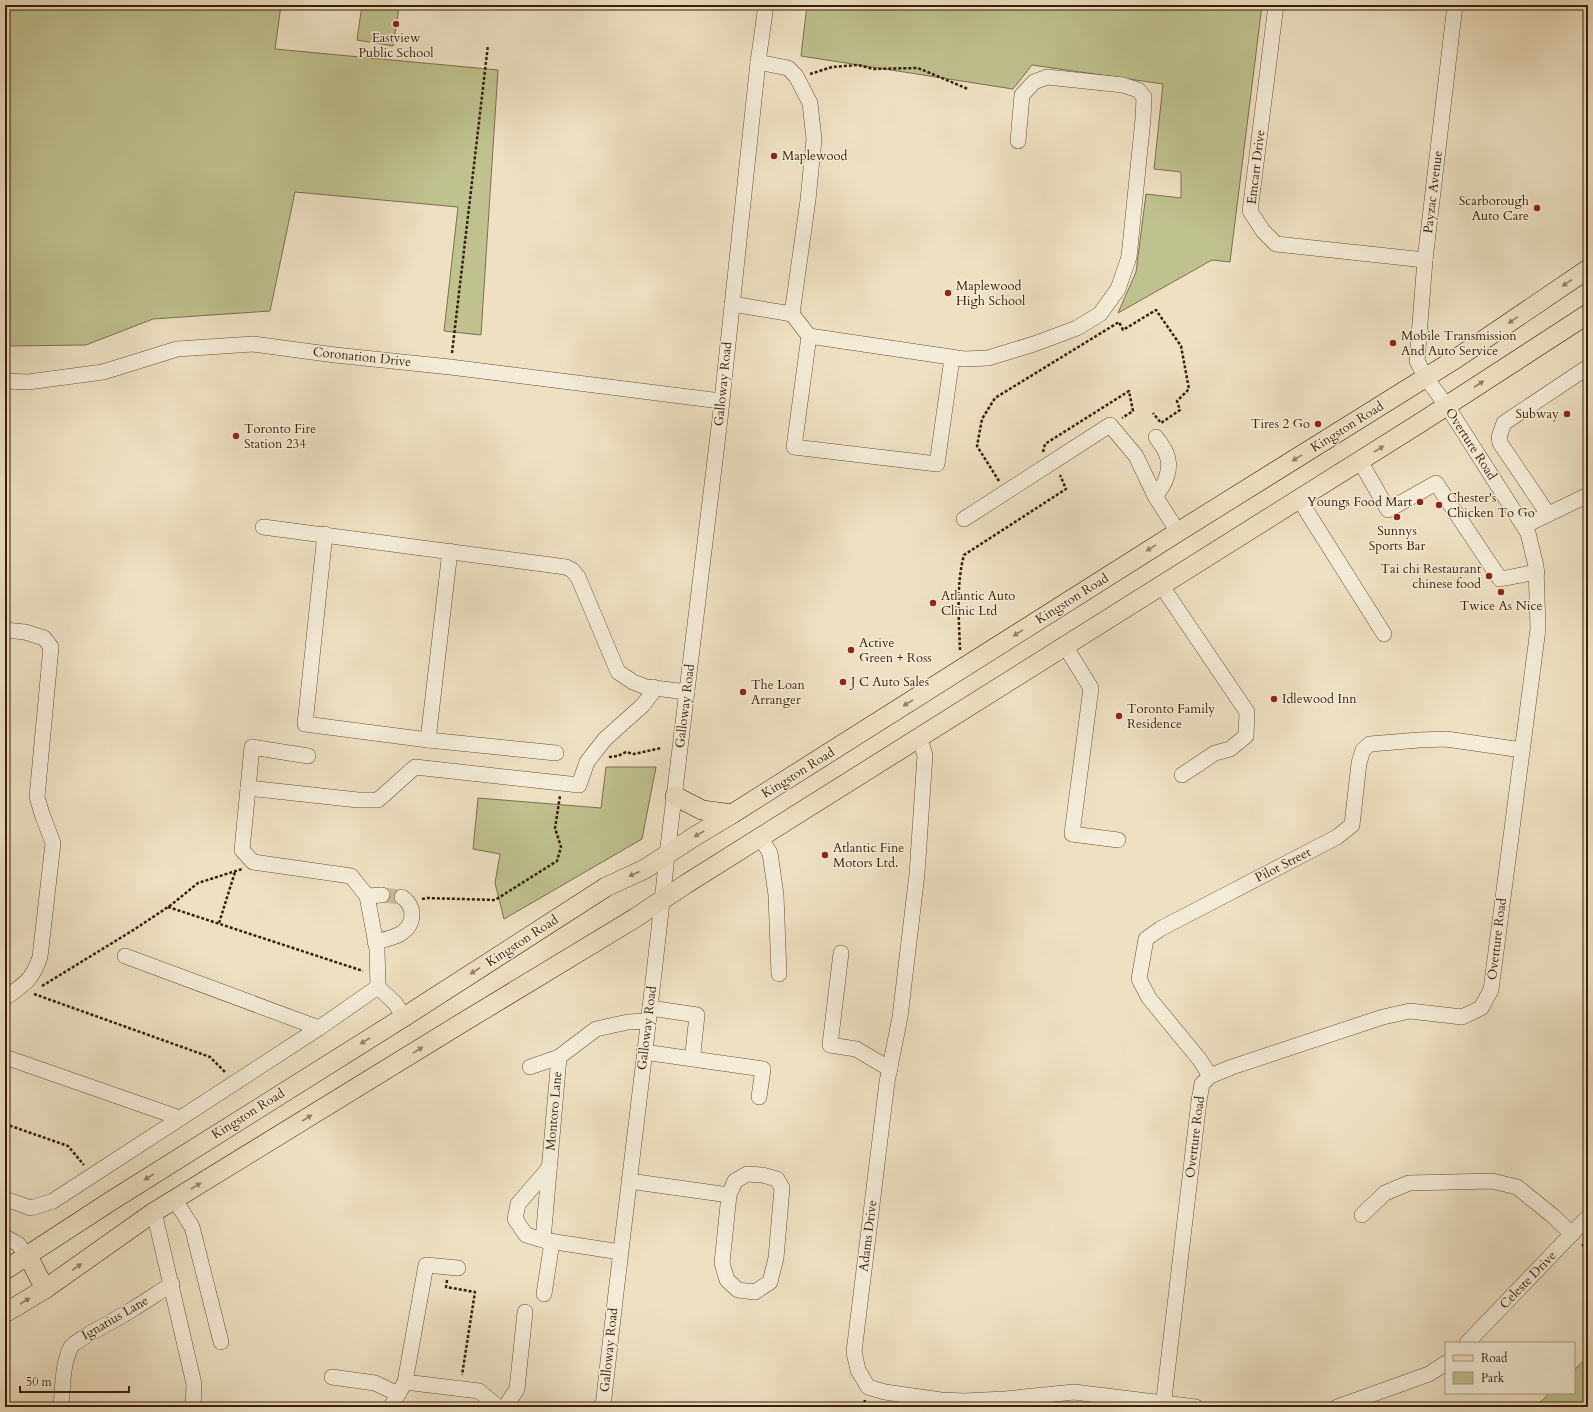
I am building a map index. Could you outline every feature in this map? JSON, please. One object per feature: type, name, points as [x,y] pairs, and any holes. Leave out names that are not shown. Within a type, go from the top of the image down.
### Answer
[{"type":"main road","name":"Kingston Road","points":[[5,1270],[117,1197],[404,1017],[606,887],[645,869],[668,855],[692,838],[1178,532],[1426,378],[1588,269]]},
{"type":"main road","points":[[5,1313],[45,1289],[154,1212],[465,1020],[635,918],[663,898],[919,736],[1360,461],[1588,315]]},
{"type":"main road","points":[[675,796],[702,810],[732,814]]},
{"type":"main road","points":[[28,1256],[45,1289]]},
{"type":"street","name":"Galloway Road","points":[[603,1407],[620,1252],[661,922],[732,304],[758,62],[766,5]]},
{"type":"street","name":"Emcarr Drive","points":[[1276,5],[1250,211],[1263,231],[1276,244],[1425,260]]},
{"type":"street","name":"Payzac Avenue","points":[[1426,378],[1417,361],[1425,260],[1455,5]]},
{"type":"street","points":[[758,62],[788,68],[796,76],[810,103],[814,139],[808,200],[792,314]]},
{"type":"street","points":[[732,304],[792,314],[809,336],[964,359],[988,358],[1034,344],[1077,328],[1100,314],[1118,289],[1129,257],[1144,97],[1138,90],[1123,85],[1047,77],[1034,82],[1022,95],[1018,141]]},
{"type":"street","points":[[809,336],[794,446],[937,464],[952,358]]},
{"type":"street","name":"Coronation Drive","points":[[5,380],[28,382],[103,372],[177,348],[230,344],[253,344],[721,401]]},
{"type":"street","points":[[1548,514],[1500,443],[1499,437],[1504,423],[1588,367]]},
{"type":"street","name":"Overture Road","points":[[1163,1405],[1202,1084],[1210,1076],[1232,1067],[1383,1017],[1410,1011],[1462,1017],[1480,1008],[1491,990],[1538,629],[1537,572],[1528,533],[1524,526],[1447,406],[1426,378]]},
{"type":"street","points":[[964,520],[1110,425],[1136,456],[1155,496],[1178,532]]},
{"type":"street","points":[[1155,496],[1162,488],[1169,473],[1167,454],[1156,437]]},
{"type":"street","points":[[1360,461],[1388,510],[1436,483],[1500,579],[1537,572]]},
{"type":"street","points":[[1524,526],[1588,495]]},
{"type":"street","points":[[1299,499],[1384,634]]},
{"type":"street","points":[[263,527],[559,565],[569,568],[578,579],[616,670],[633,682],[646,687],[687,692]]},
{"type":"street","points":[[325,534],[305,724],[428,740],[556,753]]},
{"type":"street","points":[[428,740],[450,551]]},
{"type":"street","points":[[1161,585],[1247,712],[1246,736],[1230,749],[1215,754],[1182,776]]},
{"type":"street","points":[[5,630],[25,632],[44,638],[51,647],[37,797],[53,843],[40,957],[35,972],[25,984],[5,998]]},
{"type":"street","points":[[1065,646],[1091,688],[1072,834],[1118,840]]},
{"type":"street","points":[[248,788],[358,800],[378,800],[415,767],[578,784],[588,762],[605,739],[645,703],[652,693],[653,687]]},
{"type":"street","name":"Adams Drive","points":[[919,736],[925,755],[917,874],[900,1017],[889,1076],[854,1352],[858,1370],[868,1388],[941,1400],[964,1401],[1005,1399],[1074,1392],[1163,1405]]},
{"type":"street","name":"Pilot Street","points":[[1210,1076],[1200,1060],[1149,998],[1139,979],[1146,939],[1160,929],[1337,837],[1352,825],[1360,763],[1363,750],[1370,744],[1446,739],[1522,750]]},
{"type":"street","points":[[308,756],[252,747],[242,850],[253,862],[351,876],[374,896],[377,981],[395,1003],[404,1017]]},
{"type":"street","points":[[760,837],[770,853],[776,895],[779,974]]},
{"type":"street","points":[[375,942],[399,934],[407,928],[411,922],[413,914],[411,907],[405,899]]},
{"type":"street","points":[[841,953],[830,1045],[856,1049],[889,1076]]},
{"type":"street","points":[[125,956],[319,1028]]},
{"type":"street","points":[[5,1199],[31,1208],[53,1201],[319,1028],[377,981]]},
{"type":"street","name":"Montoro Lane","points":[[547,1241],[549,1168],[559,1057],[596,1029],[628,1022],[649,1015],[697,1015],[693,1054]]},
{"type":"street","points":[[644,1052],[763,1069],[759,1097]]},
{"type":"street","points":[[5,1057],[180,1118]]},
{"type":"street","points":[[530,1067],[559,1057]]},
{"type":"street","name":"Montoro Lane","points":[[549,1168],[518,1204],[515,1219],[526,1235],[547,1241],[620,1252]]},
{"type":"street","points":[[747,1174],[762,1175],[777,1179],[782,1188],[776,1258],[770,1282],[755,1292],[738,1290],[727,1280],[722,1263],[729,1195],[735,1181],[747,1174]]},
{"type":"street","points":[[629,1181],[729,1195]]},
{"type":"street","points":[[1362,1215],[1386,1193],[1409,1183],[1492,1182],[1517,1187],[1553,1216],[1572,1234]]},
{"type":"street","points":[[175,1200],[192,1227],[221,1342]]},
{"type":"street","points":[[154,1212],[172,1284],[194,1384],[193,1407]]},
{"type":"street","name":"Celeste Drive","points":[[1468,1342],[1588,1217]]},
{"type":"street","points":[[5,1237],[18,1244],[28,1256]]},
{"type":"street","points":[[544,1294],[547,1241]]},
{"type":"street","points":[[398,1394],[426,1265],[458,1268]]},
{"type":"street","name":"Ignatius Lane","points":[[61,1407],[65,1365],[72,1345],[79,1339],[134,1309],[172,1284]]},
{"type":"street","points":[[505,1407],[517,1389],[525,1312]]},
{"type":"street","points":[[1337,1407],[1430,1374],[1445,1364]]},
{"type":"street","points":[[332,1377],[375,1383],[398,1394],[479,1391],[498,1407]]},
{"type":"street","points":[[1163,1405],[1196,1407]]},
{"type":"path","points":[[450,367],[488,45]]},
{"type":"path","points":[[806,69],[810,74],[832,67],[858,66],[873,69],[918,68],[968,90]]},
{"type":"path","points":[[1002,486],[977,446],[982,419],[995,398],[1119,322],[1123,330],[1156,310],[1181,346],[1189,389],[1177,402],[1180,410],[1161,423],[1154,413]]},
{"type":"path","points":[[1042,456],[1045,444],[1129,391],[1133,411],[1119,419]]},
{"type":"path","points":[[960,655],[959,612],[961,566],[964,555],[1066,489],[1058,471]]},
{"type":"path","points":[[588,762],[595,763],[607,757],[618,756],[626,752],[634,754],[661,748]]},
{"type":"path","points":[[405,899],[427,898],[495,900],[557,861],[561,847],[555,828],[562,783]]},
{"type":"path","points":[[229,1076],[210,1057],[31,994],[168,907],[198,883],[235,872],[253,862]]},
{"type":"path","points":[[219,923],[235,872]]},
{"type":"path","points":[[168,907],[367,973],[377,981]]},
{"type":"path","points":[[5,1124],[68,1146],[86,1167]]},
{"type":"path","points":[[446,1287],[475,1292],[461,1378]]},
{"type":"green space","points":[[5,5],[281,5],[275,49],[498,70],[481,335],[444,331],[458,207],[295,192],[270,311],[153,319],[86,345],[5,346]]},
{"type":"green space","points":[[362,5],[385,5],[399,7],[393,46],[357,40]]},
{"type":"green space","points":[[807,5],[1262,5],[1230,262],[1212,260],[1118,313],[1136,272],[1146,194],[1181,198],[1181,172],[1154,169],[1163,84],[1032,65],[1013,89],[801,56]]},
{"type":"green space","points":[[606,767],[656,767],[642,839],[504,919],[495,883],[500,854],[473,849],[478,798],[601,808]]},
{"type":"green space","points":[[1588,1357],[1588,1407],[1535,1407],[1549,1394],[1575,1394],[1575,1369]]},
{"type":"tunnel","points":[[382,895],[402,897]]},
{"type":"place","name":"Eastview Public School","points":[[396,24]]},
{"type":"place","name":"Maplewood","points":[[774,156]]},
{"type":"place","name":"Scarborough Auto Care","points":[[1537,208]]},
{"type":"place","name":"Maplewood High School","points":[[948,293]]},
{"type":"place","name":"Mobile Transmission And Auto Service","points":[[1393,343]]},
{"type":"place","name":"Subway","points":[[1567,414]]},
{"type":"place","name":"Tires 2 Go","points":[[1318,424]]},
{"type":"place","name":"Toronto Fire Station 234","points":[[236,436]]},
{"type":"place","name":"Youngs Food Mart","points":[[1420,502]]},
{"type":"place","name":"Chester's Chicken To Go","points":[[1439,505]]},
{"type":"place","name":"Sunnys Sports Bar","points":[[1397,517]]},
{"type":"place","name":"Tai chi Restaurant chinese food","points":[[1489,576]]},
{"type":"place","name":"Twice As Nice","points":[[1501,592]]},
{"type":"place","name":"Atlantic Auto Clinic Ltd","points":[[933,603]]},
{"type":"place","name":"Active Green + Ross","points":[[851,650]]},
{"type":"place","name":"J C Auto Sales","points":[[843,682]]},
{"type":"place","name":"The Loan Arranger","points":[[743,692]]},
{"type":"place","name":"Idlewood Inn","points":[[1274,699]]},
{"type":"place","name":"Toronto Family Residence","points":[[1119,716]]},
{"type":"place","name":"Atlantic Fine Motors Ltd.","points":[[825,855]]}]
